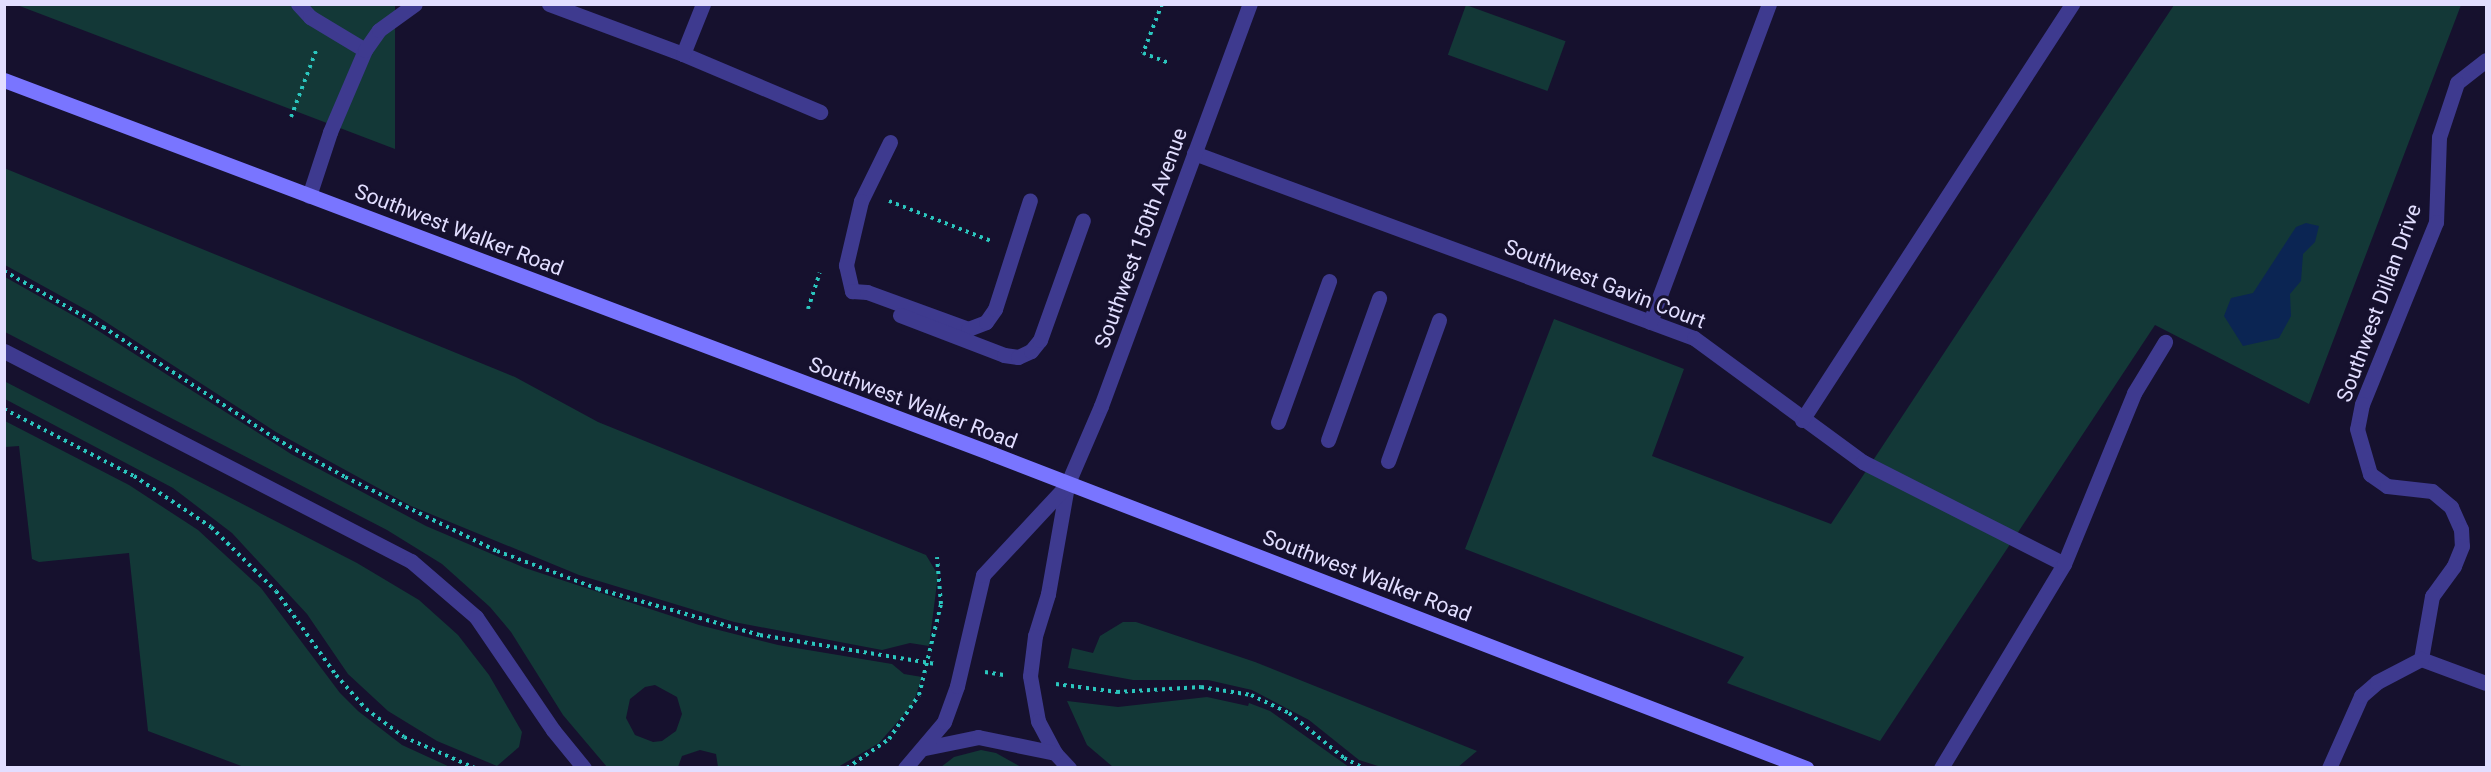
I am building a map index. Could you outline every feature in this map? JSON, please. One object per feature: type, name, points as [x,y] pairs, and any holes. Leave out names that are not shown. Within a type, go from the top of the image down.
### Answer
[{"type":"main road","name":"Southwest Walker Road","points":[[4,80],[1806,768]]},
{"type":"street","points":[[298,4],[310,17],[365,50]]},
{"type":"street","points":[[309,196],[365,50],[379,30],[415,4]]},
{"type":"street","points":[[549,4],[683,54],[820,112]]},
{"type":"street","points":[[683,54],[703,4]]},
{"type":"street","name":"Southwest 150th Avenue","points":[[1067,485],[1101,406],[1250,4]]},
{"type":"street","points":[[1650,322],[1769,4]]},
{"type":"street","points":[[1802,420],[2072,4]]},
{"type":"street","name":"Southwest Dillan Drive","points":[[2421,659],[2427,614],[2432,596],[2458,556],[2462,529],[2451,507],[2432,491],[2387,486],[2370,474],[2357,429],[2362,404],[2436,222],[2439,137],[2457,83],[2487,60]]},
{"type":"street","points":[[890,142],[861,201],[846,266],[852,291],[864,301],[1004,355],[1018,357],[1040,340],[1083,220]]},
{"type":"street","name":"Southwest Gavin Court","points":[[1194,153],[1707,345],[1802,420],[1863,462],[2064,564]]},
{"type":"street","points":[[852,291],[867,292],[968,329],[986,322],[995,309],[1012,249],[1030,200]]},
{"type":"street","points":[[1278,422],[1329,281]]},
{"type":"street","points":[[1328,440],[1379,298]]},
{"type":"street","points":[[1388,461],[1439,320]]},
{"type":"street","points":[[1941,768],[1958,735],[2064,564],[2134,393],[2165,342]]},
{"type":"street","points":[[4,351],[411,561],[476,617],[553,730],[584,768]]},
{"type":"street","points":[[905,768],[925,748],[944,722],[957,686],[983,575],[1067,485]]},
{"type":"street","points":[[1067,485],[1048,594],[1035,636],[1030,676],[1038,721],[1054,753],[1069,768]]},
{"type":"street","points":[[2329,768],[2361,696],[2377,682],[2421,659],[2487,683]]},
{"type":"street","points":[[925,748],[978,738],[1054,753]]},
{"type":"path","points":[[1162,4],[1143,52],[1168,63]]},
{"type":"path","points":[[291,117],[318,44]]},
{"type":"path","points":[[890,190],[885,200],[1012,249]]},
{"type":"path","points":[[4,271],[103,327],[276,439],[355,482],[497,551],[598,589],[760,635],[944,665]]},
{"type":"path","points":[[4,410],[134,476],[211,527],[276,591],[336,675],[366,709],[404,738],[475,768]]},
{"type":"path","points":[[847,768],[901,728],[919,695],[941,604],[937,557]]},
{"type":"path","points":[[977,670],[1010,676]]},
{"type":"path","points":[[1044,682],[1088,689],[1146,692],[1201,687],[1251,695],[1289,713],[1344,758],[1364,768]]},
{"type":"green space","points":[[17,5],[395,5],[395,149]]},
{"type":"green space","points":[[1466,5],[1566,41],[1547,91],[1448,55]]},
{"type":"green space","points":[[2174,5],[2461,5],[2309,404],[2155,325],[1880,741],[1727,683],[1744,657],[1465,549],[1554,319],[1684,369],[1652,456],[1831,524]]},
{"type":"green space","points":[[4,168],[515,377],[598,422],[926,555],[938,575],[929,646],[910,643],[882,650],[734,622],[579,575],[411,506],[276,432],[92,313],[5,265]]},
{"type":"green space","points":[[5,277],[83,321],[291,454],[426,526],[525,568],[699,625],[778,645],[892,664],[904,674],[922,677],[913,704],[879,743],[838,767],[718,767],[716,754],[700,750],[682,756],[678,767],[607,767],[563,715],[511,632],[490,607],[442,564],[387,530],[5,332]],"holes":[[[655,685],[677,697],[682,714],[676,731],[662,741],[653,742],[635,735],[626,718],[630,699],[645,687]]]},
{"type":"green space","points":[[4,381],[357,563],[419,600],[458,635],[489,675],[522,732],[519,747],[497,766],[437,741],[388,711],[348,674],[307,614],[232,533],[173,488],[5,399]]},
{"type":"green space","points":[[5,421],[129,485],[198,530],[261,588],[340,693],[358,711],[402,745],[450,767],[244,767],[148,731],[129,553],[39,562],[32,559],[19,446],[5,447]]},
{"type":"green space","points":[[1123,622],[1136,622],[1255,662],[1477,751],[1458,767],[1381,767],[1359,760],[1309,720],[1252,690],[1208,680],[1133,680],[1068,668],[1072,648],[1093,653],[1100,636]]},
{"type":"green space","points":[[1207,697],[1248,706],[1249,703],[1270,711],[1349,767],[1113,767],[1087,745],[1067,701],[1118,707]]},
{"type":"green space","points":[[981,750],[996,753],[1021,767],[941,767],[954,757]]},
{"type":"water","points":[[2306,223],[2319,226],[2315,242],[2303,254],[2301,281],[2290,294],[2291,316],[2279,338],[2243,346],[2224,316],[2231,298],[2253,293],[2296,227]]}]
